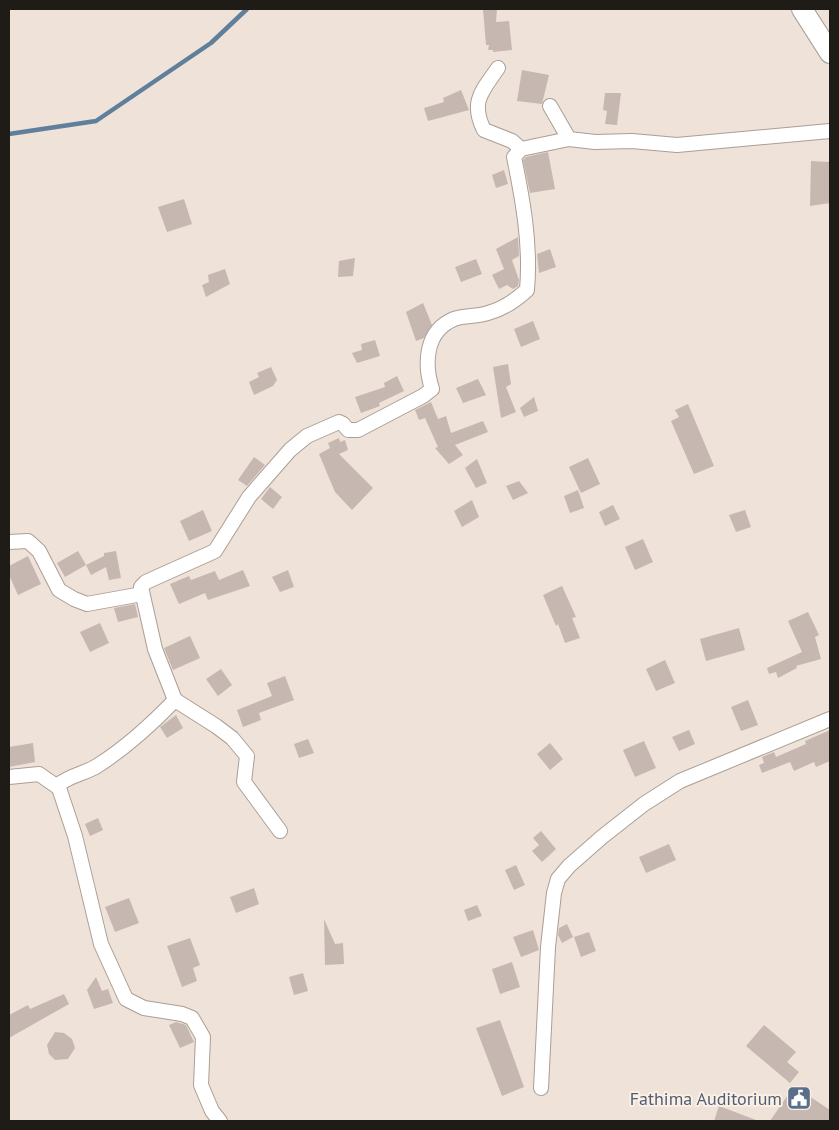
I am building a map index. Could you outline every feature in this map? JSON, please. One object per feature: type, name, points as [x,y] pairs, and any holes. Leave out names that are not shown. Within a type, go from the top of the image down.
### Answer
[{"type":"main road","points":[[802,9],[830,54]]},
{"type":"street","points":[[498,68],[478,96],[477,118],[484,130],[512,141],[521,149]]},
{"type":"street","points":[[550,106],[569,139]]},
{"type":"street","points":[[280,831],[244,782],[247,756],[232,738],[175,700],[155,649],[142,587],[146,582],[214,551],[249,497],[290,450],[307,436],[338,422],[343,424],[348,430],[358,430],[423,396],[432,389],[426,368],[428,351],[437,333],[453,319],[488,313],[516,300],[527,290],[527,234],[523,197],[514,157],[521,149],[569,139],[677,145],[800,132],[830,131]]},
{"type":"street","points":[[9,542],[28,541],[34,546],[52,572],[59,590],[74,599],[87,604],[142,594]]},
{"type":"street","points":[[175,700],[124,749],[93,768],[68,776],[58,785],[75,836],[101,944],[126,998],[144,1008],[182,1014],[192,1018],[203,1038],[201,1085],[212,1111],[220,1121]]},
{"type":"street","points":[[541,1088],[548,947],[554,893],[558,879],[569,866],[602,837],[644,804],[680,781],[830,719]]},
{"type":"street","points":[[9,777],[39,774],[59,788]]},
{"type":"building","points":[[483,9],[497,9],[496,22],[509,21],[512,50],[493,52],[493,50],[488,50],[489,45],[486,45]]},
{"type":"building","points":[[522,70],[549,75],[542,104],[517,101]]},
{"type":"building","points":[[461,90],[469,110],[428,121],[424,108],[444,102],[443,98]]},
{"type":"building","points":[[605,93],[621,93],[617,125],[605,124],[607,111],[603,110]]},
{"type":"building","points":[[548,152],[555,189],[530,193],[523,160],[526,157]]},
{"type":"building","points":[[811,161],[830,162],[830,203],[810,206]]},
{"type":"building","points":[[504,170],[508,184],[496,188],[492,175]]},
{"type":"building","points":[[184,199],[192,224],[167,232],[158,207]]},
{"type":"building","points":[[518,237],[519,256],[512,260],[519,280],[518,286],[513,289],[507,285],[499,289],[492,275],[504,269],[496,249]]},
{"type":"building","points":[[550,249],[556,267],[539,273],[537,254]]},
{"type":"building","points":[[355,258],[353,276],[338,277],[339,261]]},
{"type":"building","points":[[476,259],[482,274],[461,282],[455,267]]},
{"type":"building","points":[[225,269],[230,284],[206,297],[202,285],[209,282],[208,275]]},
{"type":"building","points":[[423,303],[432,325],[424,338],[416,341],[406,312]]},
{"type":"building","points":[[533,321],[540,339],[521,347],[514,329]]},
{"type":"building","points":[[375,340],[380,356],[357,363],[352,353],[362,350],[361,344]]},
{"type":"building","points":[[508,364],[511,384],[506,387],[516,412],[501,418],[493,367]]},
{"type":"building","points":[[271,367],[277,380],[273,386],[254,395],[249,382],[259,377],[257,373]]},
{"type":"building","points":[[397,376],[404,391],[379,403],[380,406],[361,413],[355,397],[385,387],[384,383]]},
{"type":"building","points":[[478,379],[486,395],[463,403],[456,388]]},
{"type":"building","points":[[534,397],[538,411],[524,417],[520,408]]},
{"type":"building","points":[[431,402],[438,419],[446,416],[451,433],[483,421],[488,432],[455,445],[463,455],[449,464],[435,448],[438,447],[425,418],[419,420],[415,410]]},
{"type":"building","points":[[688,404],[714,466],[694,474],[671,421],[679,417],[675,410]]},
{"type":"building","points":[[339,438],[340,442],[345,440],[348,450],[339,454],[373,488],[352,510],[335,492],[319,454],[330,448],[328,443]]},
{"type":"building","points":[[254,457],[265,465],[247,486],[238,480]]},
{"type":"building","points":[[588,458],[600,484],[581,493],[569,467]]},
{"type":"building","points":[[477,459],[487,483],[476,488],[465,468]]},
{"type":"building","points":[[519,481],[528,493],[513,500],[506,486]]},
{"type":"building","points":[[270,487],[282,497],[273,509],[261,499]]},
{"type":"building","points":[[578,490],[584,508],[570,513],[564,496]]},
{"type":"building","points":[[472,500],[479,517],[462,527],[454,511]]},
{"type":"building","points":[[613,505],[620,519],[605,526],[599,512]]},
{"type":"building","points":[[203,510],[212,531],[189,541],[180,521]]},
{"type":"building","points":[[745,510],[751,527],[736,532],[729,515]]},
{"type":"building","points":[[643,539],[653,562],[635,570],[625,547]]},
{"type":"building","points":[[78,551],[86,565],[65,577],[57,563]]},
{"type":"building","points":[[116,551],[121,578],[109,580],[106,567],[91,575],[86,565],[104,556],[104,553]]},
{"type":"building","points":[[28,556],[41,584],[18,595],[9,575],[9,566]]},
{"type":"building","points":[[243,570],[250,586],[208,600],[205,593],[179,604],[170,584],[189,576],[191,580],[215,571],[219,580]]},
{"type":"building","points":[[288,570],[294,587],[280,592],[272,577]]},
{"type":"building","points":[[562,586],[576,617],[572,618],[580,638],[565,643],[558,624],[556,626],[543,595]]},
{"type":"building","points":[[135,604],[138,617],[118,622],[114,608]]},
{"type":"building","points":[[808,612],[819,635],[815,637],[821,659],[796,666],[797,668],[778,678],[776,672],[769,674],[767,668],[802,652],[788,621]]},
{"type":"building","points":[[100,623],[109,643],[90,652],[80,632]]},
{"type":"building","points":[[739,628],[745,650],[706,661],[700,639]]},
{"type":"building","points":[[190,636],[200,658],[173,670],[164,648]]},
{"type":"building","points":[[665,660],[675,683],[656,691],[646,669]]},
{"type":"building","points":[[221,669],[232,685],[218,696],[206,679]]},
{"type":"building","points":[[285,676],[294,700],[259,713],[261,720],[243,727],[237,710],[272,696],[267,683]]},
{"type":"building","points":[[748,700],[758,725],[741,731],[731,707]]},
{"type":"building","points":[[176,715],[183,728],[167,738],[160,727]]},
{"type":"building","points":[[689,730],[695,744],[679,751],[672,737]]},
{"type":"building","points":[[830,730],[830,761],[816,767],[814,762],[794,771],[790,762],[762,773],[759,765],[764,763],[762,757],[774,752],[776,757],[806,744],[805,741]]},
{"type":"building","points":[[308,739],[314,753],[299,758],[294,744]]},
{"type":"building","points":[[644,741],[656,768],[635,777],[623,750]]},
{"type":"building","points":[[33,743],[35,762],[9,767],[9,747]]},
{"type":"building","points":[[550,743],[563,759],[550,770],[537,754]]},
{"type":"building","points":[[98,818],[103,830],[90,836],[85,824]]},
{"type":"building","points":[[541,831],[556,849],[542,862],[532,851],[539,845],[533,838]]},
{"type":"building","points":[[669,844],[676,860],[646,873],[639,857]]},
{"type":"building","points":[[516,865],[525,885],[514,890],[505,870]]},
{"type":"building","points":[[254,888],[259,904],[236,913],[230,897]]},
{"type":"building","points":[[129,898],[139,923],[115,932],[105,907]]},
{"type":"building","points":[[477,905],[482,916],[468,921],[464,910]]},
{"type":"building","points":[[324,919],[335,944],[343,943],[344,964],[325,965]]},
{"type":"building","points":[[567,924],[573,937],[562,943],[558,935],[559,928]]},
{"type":"building","points":[[533,930],[539,950],[521,957],[513,937]]},
{"type":"building","points":[[589,932],[596,951],[581,957],[574,937]]},
{"type":"building","points":[[190,938],[200,965],[193,968],[197,981],[182,987],[167,946]]},
{"type":"building","points":[[512,962],[520,987],[500,994],[492,969]]},
{"type":"building","points":[[303,973],[308,991],[294,995],[289,977]]},
{"type":"building","points":[[96,977],[102,991],[108,989],[113,1003],[94,1009],[87,990]]},
{"type":"building","points":[[64,994],[69,1004],[9,1038],[9,1015],[28,1005],[30,1009]]},
{"type":"building","points":[[500,1020],[524,1087],[502,1096],[476,1028]]},
{"type":"building","points":[[176,1022],[186,1025],[194,1042],[180,1048],[169,1025]]},
{"type":"building","points":[[764,1025],[796,1052],[787,1062],[799,1072],[790,1083],[746,1046]]},
{"type":"building","points":[[55,1032],[64,1033],[72,1039],[75,1048],[68,1059],[55,1060],[49,1054],[47,1045]]},
{"type":"building","name":"Fathima Auditorium","points":[[794,1086],[830,1110],[830,1121],[770,1121]]},
{"type":"building","points":[[719,1106],[756,1120],[756,1121],[714,1121]]},
{"type":"waterway","points":[[9,134],[96,121],[211,43],[247,9]]},
{"type":"place","name":"Fathima Auditorium","points":[[799,1098]]}]
